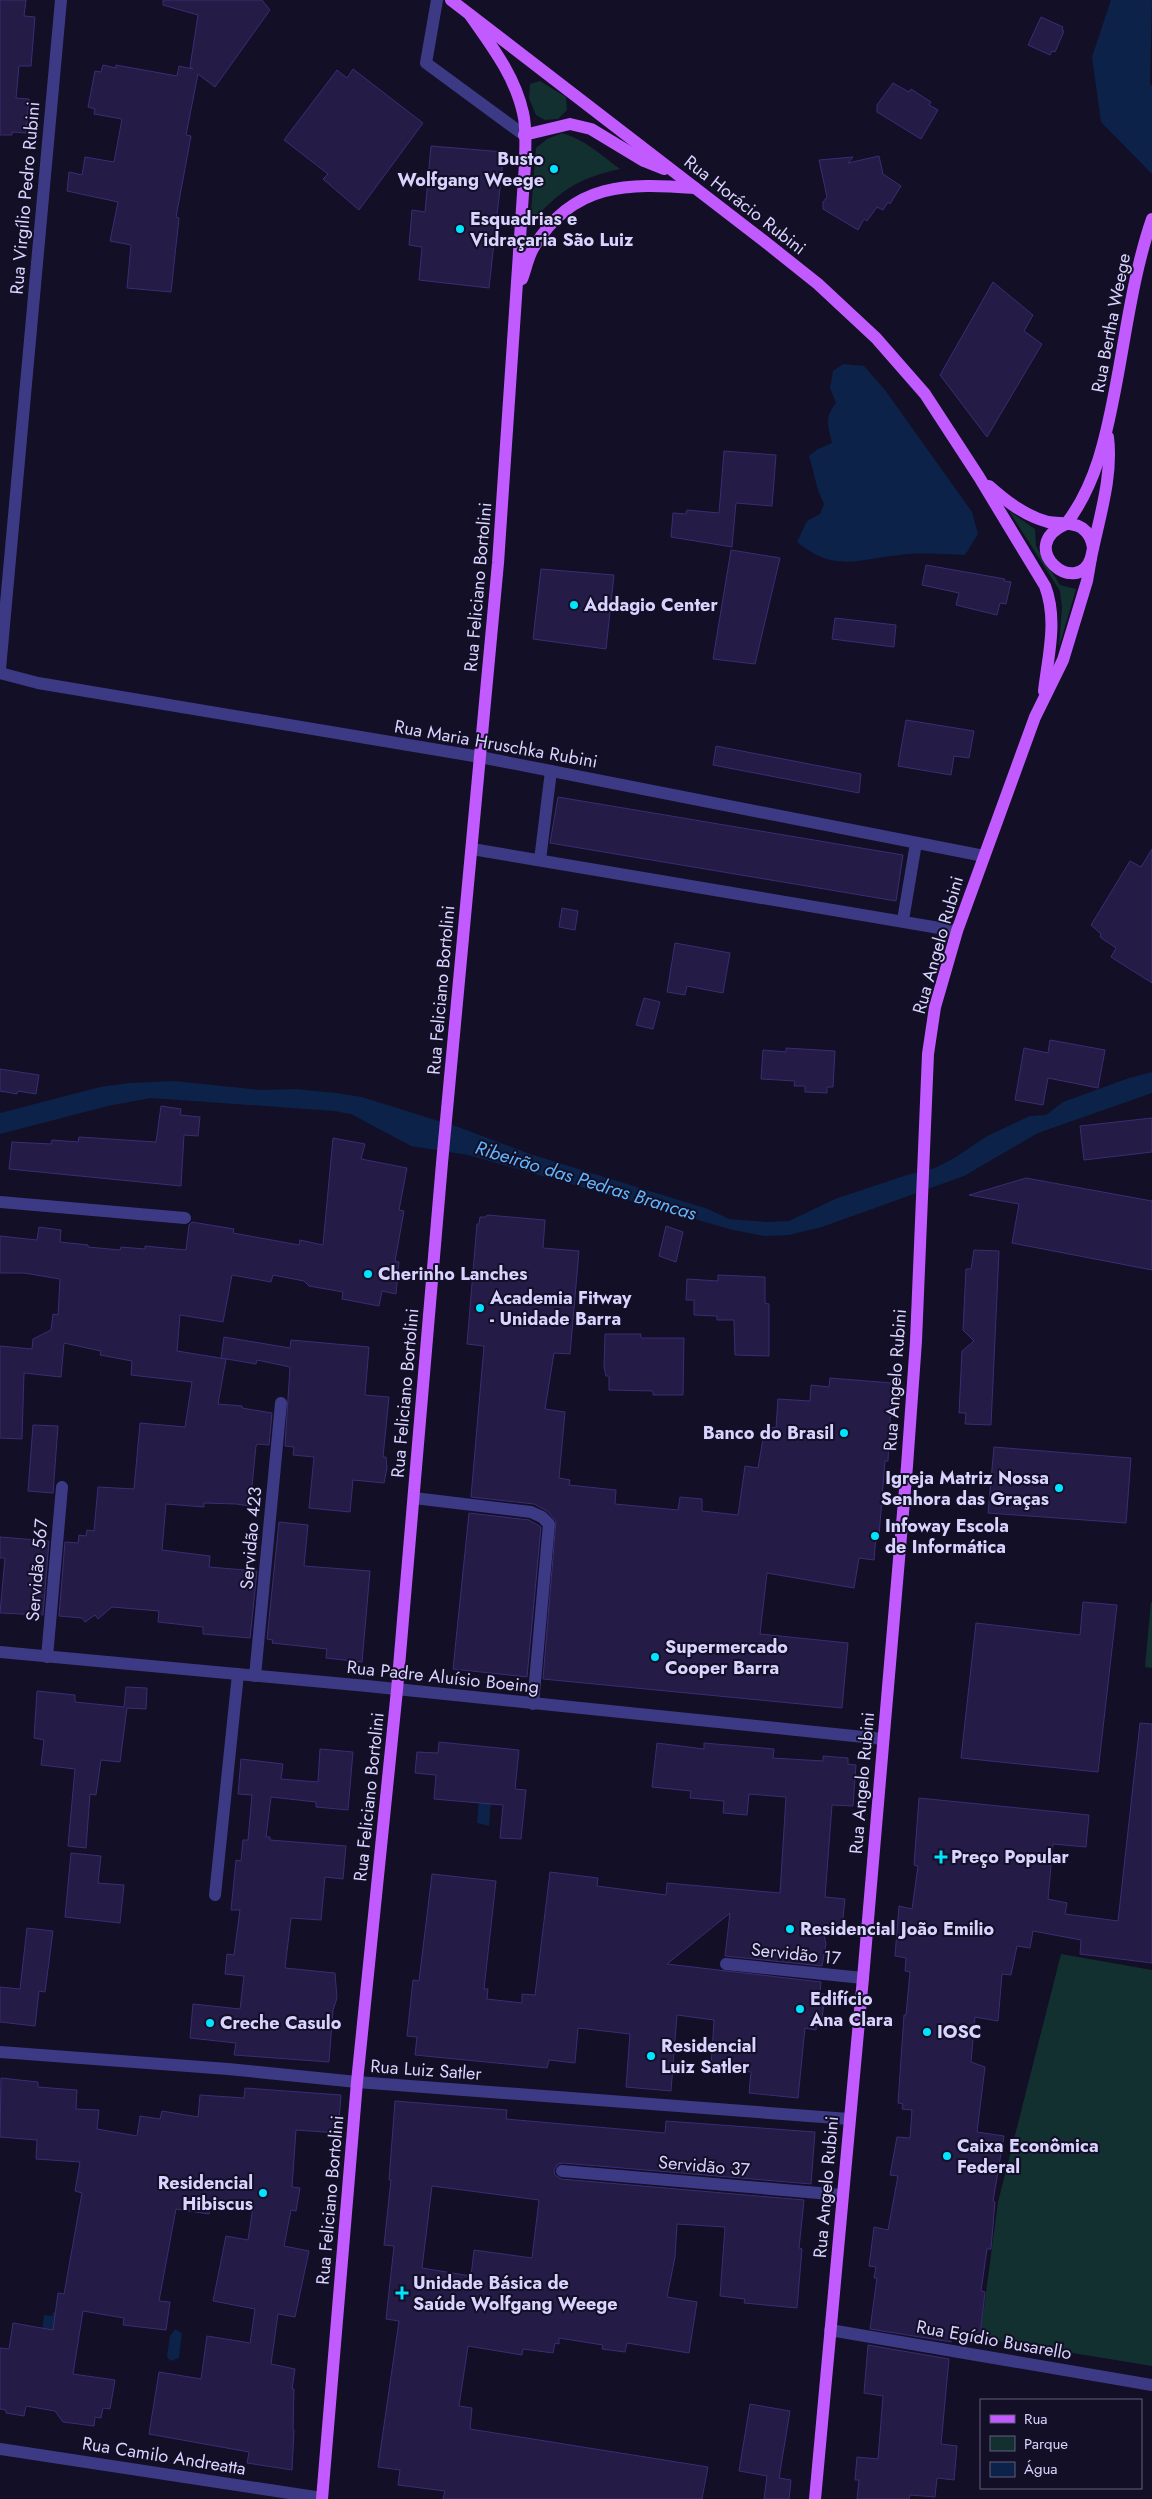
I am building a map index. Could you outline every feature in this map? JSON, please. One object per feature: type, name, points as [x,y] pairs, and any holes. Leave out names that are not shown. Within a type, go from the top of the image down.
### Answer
[{"type":"main road","name":"Rua Horácio Rubini","points":[[451,0],[818,284],[876,338],[925,394],[980,477],[1045,586],[1050,601],[1052,630],[1043,698]]},
{"type":"main road","name":"Rua Feliciano Bortolini","points":[[322,2499],[357,2082],[397,1690],[442,1163],[498,563],[525,164],[524,115],[516,89],[493,48],[470,15]]},
{"type":"main road","points":[[524,135],[570,124],[592,129],[644,162],[675,173]]},
{"type":"main road","name":"Rua Feliciano Bortolini","points":[[517,290],[534,247],[557,218],[580,200],[605,190],[643,184],[695,188]]},
{"type":"main road","name":"Rua Bertha Weege","points":[[1066,524],[1088,487],[1107,434],[1130,310],[1152,221]]},
{"type":"main road","name":"Rua Bertha Weege","points":[[1092,553],[1107,477],[1110,453],[1107,434]]},
{"type":"main road","name":"Rua Horácio Rubini","points":[[980,477],[1002,498],[1028,514],[1048,522],[1066,524]]},
{"type":"main road","points":[[1066,524],[1083,528],[1092,540],[1092,553],[1085,567],[1072,573],[1053,566],[1046,552],[1046,544],[1054,531],[1066,524]]},
{"type":"main road","name":"Rua Angelo Rubini","points":[[815,2499],[863,1978],[914,1379],[923,1214],[928,1054],[935,1007],[957,931],[1043,698],[1063,660],[1087,581],[1092,553]]},
{"type":"street","name":"Rua Virgílio Pedro Rubini","points":[[0,671],[61,0]]},
{"type":"street","points":[[437,0],[426,63],[524,135]]},
{"type":"street","name":"Rua Maria Hruschka Rubini","points":[[0,671],[38,683],[480,757],[984,856]]},
{"type":"street","points":[[540,860],[551,771]]},
{"type":"street","points":[[903,920],[916,843]]},
{"type":"street","points":[[472,849],[903,920],[957,931]]},
{"type":"street","points":[[0,1202],[185,1218]]},
{"type":"street","name":"Servidão 423","points":[[255,1676],[281,1403]]},
{"type":"street","name":"Servidão 567","points":[[48,1657],[62,1487]]},
{"type":"street","points":[[414,1498],[531,1512],[542,1517],[549,1524],[533,1704]]},
{"type":"street","name":"Rua Padre Aluísio Boeing","points":[[0,1652],[883,1739]]},
{"type":"street","points":[[216,1896],[238,1674]]},
{"type":"street","name":"Servidão 17","points":[[726,1964],[863,1978]]},
{"type":"street","name":"Rua Luiz Satler","points":[[0,2052],[228,2069],[357,2082],[849,2118]]},
{"type":"street","name":"Servidão 37","points":[[562,2170],[842,2195]]},
{"type":"street","name":"Rua Egídio Busarello","points":[[830,2330],[1152,2385]]},
{"type":"street","name":"Rua Camilo Andreatta","points":[[0,2449],[322,2499]]},
{"type":"green space","points":[[540,81],[566,97],[567,110],[558,119],[545,120],[536,115],[529,98],[530,84]]},
{"type":"green space","points":[[562,133],[585,143],[620,169],[592,177],[569,188],[550,203],[530,224],[536,148],[547,139]]},
{"type":"green space","points":[[1009,511],[1035,529],[1036,546],[1060,585],[1076,589],[1059,647],[1062,607],[1060,591]]},
{"type":"green space","points":[[1152,1602],[1152,1668],[1145,1667]]},
{"type":"green space","points":[[1061,1954],[1152,1970],[1152,2366],[980,2338],[998,2202]]},
{"type":"water","points":[[1111,0],[1152,0],[1150,83],[1152,86],[1152,174],[1101,122],[1092,57]]},
{"type":"water","points":[[843,364],[864,366],[885,390],[972,512],[978,534],[965,555],[915,554],[845,562],[822,557],[797,542],[807,521],[820,514],[824,504],[809,456],[818,449],[832,443],[828,418],[836,403],[830,388],[833,371]]},
{"type":"water","name":"Ribeirão das Pedras Brancas","points":[[1152,1072],[1152,1093],[1038,1133],[964,1176],[822,1227],[789,1235],[764,1236],[733,1230],[468,1155],[411,1146],[351,1114],[334,1111],[151,1098],[108,1106],[0,1134],[0,1113],[100,1087],[129,1083],[174,1081],[260,1090],[296,1089],[336,1093],[362,1097],[461,1128],[530,1154],[708,1209],[729,1219],[766,1222],[789,1221],[835,1199],[907,1175],[935,1168],[956,1157],[987,1136],[1030,1116],[1046,1115],[1063,1102],[1129,1078]]},
{"type":"water","points":[[479,1799],[491,1800],[489,1826],[477,1823]]},
{"type":"water","points":[[53,2312],[62,2313],[52,2342],[41,2341],[44,2315],[52,2316]]},
{"type":"water","points":[[175,2329],[182,2333],[179,2358],[170,2361],[167,2356],[170,2336]]},
{"type":"building","points":[[0,0],[26,0],[24,16],[35,17],[31,66],[19,66],[16,98],[29,99],[26,133],[12,132],[12,135],[0,135]]},
{"type":"building","points":[[163,0],[262,0],[270,10],[215,87],[198,74],[186,135],[191,136],[176,217],[179,218],[171,292],[127,288],[131,245],[110,241],[118,202],[67,191],[69,172],[82,175],[85,157],[114,162],[122,119],[94,114],[95,109],[88,107],[95,71],[101,72],[103,65],[116,68],[116,65],[177,76],[179,66],[193,69],[190,67],[198,15],[163,5]]},
{"type":"building","points":[[1041,17],[1063,27],[1062,30],[1064,31],[1055,52],[1052,51],[1050,55],[1028,45]]},
{"type":"building","points":[[353,69],[423,123],[359,210],[323,179],[328,174],[284,140],[337,70],[347,78]]},
{"type":"building","points":[[893,83],[909,92],[911,89],[931,102],[929,105],[938,110],[921,139],[877,112],[877,105]]},
{"type":"building","name":"Esquadrias e Vidraçaria São Luiz","points":[[431,146],[504,152],[489,288],[419,280],[422,247],[409,245],[412,210],[425,212]]},
{"type":"building","points":[[879,156],[883,174],[901,186],[890,204],[888,202],[883,210],[877,207],[867,221],[864,219],[858,230],[823,209],[823,202],[827,197],[819,160],[853,157],[848,163]]},
{"type":"building","points":[[993,282],[1033,315],[1024,331],[1042,344],[987,437],[940,375]]},
{"type":"building","points":[[724,451],[776,455],[772,506],[736,503],[732,547],[671,537],[673,513],[686,514],[687,510],[719,513]]},
{"type":"building","points":[[731,550],[780,558],[755,664],[713,659]]},
{"type":"building","points":[[926,565],[1005,579],[1004,581],[1011,582],[1006,604],[1000,603],[997,615],[956,605],[959,593],[922,585]]},
{"type":"building","name":"Addagio Center","points":[[541,569],[614,575],[606,649],[533,639]]},
{"type":"building","points":[[835,618],[896,625],[894,647],[832,639]]},
{"type":"building","points":[[906,720],[974,731],[969,758],[954,756],[951,775],[898,766]]},
{"type":"building","points":[[716,746],[861,774],[859,793],[713,765]]},
{"type":"building","points":[[558,797],[903,855],[896,901],[550,843]]},
{"type":"building","points":[[1152,849],[1152,983],[1111,957],[1116,948],[1100,937],[1101,934],[1091,925],[1130,861],[1141,867]]},
{"type":"building","points":[[562,908],[578,911],[575,930],[559,927]]},
{"type":"building","points":[[675,943],[730,953],[723,993],[687,986],[685,995],[667,992]]},
{"type":"building","points":[[644,998],[660,1002],[653,1029],[636,1025]]},
{"type":"building","points":[[1050,1040],[1105,1050],[1098,1088],[1048,1078],[1043,1105],[1015,1100],[1024,1048],[1048,1053]]},
{"type":"building","points":[[786,1048],[835,1051],[833,1087],[827,1087],[827,1093],[805,1092],[805,1086],[794,1086],[795,1081],[761,1079],[763,1050],[786,1052]]},
{"type":"building","points":[[0,1069],[39,1075],[36,1094],[18,1091],[17,1094],[0,1091]]},
{"type":"building","points":[[161,1106],[181,1109],[180,1115],[200,1117],[198,1136],[184,1135],[181,1186],[9,1169],[12,1142],[51,1144],[52,1140],[78,1142],[79,1137],[156,1142]]},
{"type":"building","points":[[1152,1118],[1152,1152],[1084,1160],[1080,1126]]},
{"type":"building","points":[[333,1138],[365,1144],[361,1159],[407,1168],[399,1210],[404,1211],[395,1261],[399,1262],[396,1294],[382,1291],[379,1306],[342,1299],[343,1292],[309,1286],[304,1281],[273,1275],[271,1282],[232,1275],[223,1322],[180,1315],[177,1351],[226,1359],[218,1404],[242,1406],[242,1408],[272,1413],[269,1445],[258,1444],[256,1446],[250,1506],[204,1503],[204,1507],[166,1504],[162,1550],[210,1556],[209,1567],[257,1571],[250,1638],[203,1634],[203,1627],[158,1622],[159,1611],[112,1607],[98,1619],[95,1615],[85,1622],[82,1618],[59,1616],[65,1542],[78,1543],[79,1535],[86,1536],[87,1530],[94,1531],[98,1487],[134,1489],[140,1423],[185,1427],[192,1382],[131,1375],[132,1361],[100,1355],[101,1351],[64,1343],[61,1377],[24,1373],[22,1439],[0,1438],[0,1346],[32,1349],[33,1339],[51,1330],[53,1314],[58,1315],[60,1279],[24,1273],[0,1273],[0,1236],[37,1240],[39,1227],[61,1230],[60,1242],[88,1245],[88,1247],[120,1250],[121,1247],[145,1249],[145,1246],[186,1250],[189,1225],[192,1222],[234,1229],[233,1233],[299,1245],[300,1240],[323,1245]]},
{"type":"building","points":[[1026,1178],[1152,1201],[1152,1270],[1012,1243],[1019,1204],[969,1195]]},
{"type":"building","points":[[487,1215],[545,1220],[543,1248],[579,1251],[570,1354],[554,1353],[545,1409],[565,1412],[559,1478],[570,1480],[569,1485],[616,1490],[615,1504],[678,1510],[680,1497],[702,1499],[702,1511],[738,1515],[745,1466],[758,1468],[765,1427],[776,1428],[778,1399],[810,1401],[811,1385],[829,1387],[830,1378],[892,1383],[888,1461],[885,1461],[879,1536],[876,1536],[874,1560],[859,1558],[854,1588],[767,1573],[760,1634],[848,1643],[842,1708],[543,1679],[556,1521],[547,1511],[534,1504],[471,1497],[484,1346],[467,1344],[477,1224],[479,1224],[480,1217],[486,1217]]},
{"type":"building","points":[[666,1226],[683,1232],[676,1262],[659,1256]]},
{"type":"building","points":[[974,1250],[999,1251],[991,1425],[965,1424],[966,1413],[959,1413],[962,1351],[974,1341],[963,1330],[966,1269],[971,1269]]},
{"type":"building","points":[[718,1275],[765,1277],[765,1303],[769,1304],[769,1356],[735,1355],[734,1320],[717,1320],[717,1316],[694,1315],[694,1300],[686,1300],[687,1279],[718,1281]]},
{"type":"building","points":[[605,1334],[641,1334],[641,1338],[684,1338],[683,1395],[653,1395],[653,1391],[609,1390],[609,1376],[606,1376],[604,1367]]},
{"type":"building","points":[[224,1337],[290,1348],[291,1340],[369,1347],[365,1395],[389,1397],[383,1457],[386,1457],[387,1468],[384,1483],[353,1480],[350,1512],[309,1508],[314,1457],[293,1455],[294,1447],[285,1446],[290,1367],[257,1360],[256,1364],[221,1358]]},
{"type":"building","points":[[33,1425],[58,1426],[53,1493],[28,1491]]},
{"type":"building","name":"Igreja Matriz Nossa Senhora das Graças","points":[[994,1447],[1131,1458],[1126,1523],[988,1513]]},
{"type":"building","points":[[469,1513],[529,1520],[541,1527],[527,1677],[453,1669]]},
{"type":"building","points":[[279,1522],[308,1525],[304,1566],[370,1571],[362,1662],[326,1658],[327,1649],[272,1643],[273,1640],[267,1639]]},
{"type":"building","points":[[0,1537],[49,1541],[43,1615],[0,1613],[5,1558],[0,1558]]},
{"type":"building","points":[[1083,1602],[1117,1605],[1098,1772],[961,1758],[976,1623],[1080,1635]]},
{"type":"building","points":[[126,1687],[147,1688],[146,1709],[127,1708],[120,1762],[101,1760],[96,1795],[90,1794],[86,1848],[68,1846],[75,1769],[41,1765],[44,1740],[34,1738],[37,1691],[75,1695],[75,1702],[124,1707]]},
{"type":"building","points":[[1140,1723],[1152,1724],[1152,1963],[1080,1954],[1081,1940],[1033,1931],[1030,1948],[1017,1946],[1011,1975],[1002,1974],[998,2021],[975,2017],[971,2062],[985,2067],[977,2132],[1004,2136],[993,2201],[995,2202],[991,2249],[987,2249],[981,2291],[985,2292],[980,2336],[952,2333],[951,2342],[870,2329],[877,2278],[874,2278],[876,2267],[869,2266],[874,2227],[888,2230],[898,2176],[890,2175],[897,2137],[910,2138],[912,2110],[902,2109],[903,2104],[898,2103],[904,2015],[906,2015],[910,1972],[905,1971],[906,1958],[895,1956],[899,1906],[912,1909],[918,1866],[914,1865],[919,1798],[1089,1815],[1086,1847],[1053,1844],[1048,1899],[1067,1903],[1065,1914],[1118,1921]]},
{"type":"building","points":[[439,1742],[519,1750],[515,1789],[526,1790],[521,1839],[500,1838],[503,1805],[434,1799],[436,1775],[415,1773],[417,1752],[438,1753]]},
{"type":"building","points":[[657,1743],[704,1749],[704,1743],[774,1749],[773,1758],[823,1761],[823,1756],[848,1758],[848,1764],[856,1765],[853,1806],[832,1805],[825,1897],[845,1899],[842,1928],[822,1926],[826,1944],[822,1966],[725,1956],[730,1913],[667,1964],[821,1982],[820,1994],[825,1994],[822,2019],[817,2018],[816,2030],[805,2028],[798,2098],[749,2093],[751,2072],[711,2067],[714,2020],[677,2015],[671,2091],[626,2087],[630,2034],[578,2028],[575,2063],[549,2060],[547,2068],[415,2055],[417,2037],[407,2036],[413,1980],[419,1981],[432,1874],[496,1881],[484,1989],[488,1989],[487,1999],[522,2003],[522,1994],[535,1995],[550,1872],[598,1878],[597,1886],[666,1895],[667,1883],[780,1893],[786,1797],[749,1794],[747,1815],[723,1813],[724,1801],[690,1798],[691,1791],[652,1787]]},
{"type":"building","points":[[320,1749],[353,1752],[348,1810],[316,1807],[316,1802],[271,1797],[266,1837],[270,1837],[270,1840],[346,1846],[343,1879],[325,1877],[321,1920],[291,1918],[285,1968],[335,1973],[337,1998],[333,2010],[329,2062],[234,2055],[236,2043],[190,2038],[193,2004],[240,2009],[244,1976],[225,1974],[227,1954],[234,1955],[240,1910],[231,1910],[236,1860],[241,1861],[243,1840],[248,1840],[252,1795],[238,1794],[241,1759],[283,1764],[281,1779],[318,1782]]},
{"type":"building","points":[[71,1853],[101,1856],[98,1883],[124,1885],[120,1923],[65,1917]]},
{"type":"building","points":[[27,1928],[53,1931],[45,1992],[39,1991],[35,2026],[0,2022],[0,1987],[20,1989]]},
{"type":"building","points":[[1,2078],[38,2082],[38,2087],[77,2090],[76,2109],[99,2110],[97,2129],[137,2136],[140,2116],[160,2119],[162,2111],[198,2117],[200,2095],[244,2098],[245,2088],[341,2095],[338,2133],[296,2130],[292,2187],[300,2188],[296,2211],[291,2210],[284,2246],[309,2251],[295,2317],[278,2314],[271,2364],[295,2369],[292,2389],[294,2389],[294,2430],[292,2470],[247,2463],[249,2452],[149,2434],[159,2372],[201,2379],[207,2336],[250,2343],[255,2309],[213,2301],[226,2236],[248,2240],[253,2207],[211,2200],[209,2214],[176,2209],[159,2301],[170,2302],[166,2330],[123,2325],[124,2318],[83,2311],[73,2374],[115,2380],[110,2409],[103,2408],[101,2418],[95,2417],[94,2426],[63,2422],[55,2411],[26,2406],[24,2416],[6,2413],[6,2410],[0,2409],[0,2348],[9,2349],[13,2323],[53,2330],[58,2293],[64,2294],[82,2193],[75,2191],[80,2162],[36,2159],[37,2140],[0,2137]]},
{"type":"building","points":[[395,2101],[507,2110],[506,2119],[665,2133],[666,2121],[815,2132],[811,2184],[563,2163],[558,2164],[554,2170],[555,2175],[561,2179],[804,2200],[799,2248],[802,2249],[797,2308],[744,2303],[745,2299],[720,2296],[725,2227],[677,2224],[675,2257],[667,2297],[697,2302],[689,2353],[627,2343],[625,2352],[602,2349],[603,2345],[559,2338],[559,2344],[555,2343],[553,2353],[523,2349],[522,2355],[468,2346],[459,2406],[472,2408],[470,2429],[708,2467],[702,2499],[443,2499],[445,2491],[398,2485],[400,2470],[378,2467],[399,2321],[386,2319],[394,2246],[384,2245],[391,2180],[389,2180]],"holes":[[[432,2186],[539,2200],[532,2258],[474,2250],[471,2276],[422,2268]]]},
{"type":"building","points":[[868,2345],[949,2359],[941,2444],[957,2446],[954,2480],[937,2478],[935,2497],[910,2495],[909,2499],[857,2499],[859,2480],[855,2480],[857,2457],[878,2459],[883,2396],[864,2393]]},
{"type":"building","points":[[750,2404],[790,2411],[779,2478],[791,2480],[789,2499],[764,2499],[767,2476],[739,2471]]},
{"type":"place","name":"Busto Wolfgang Weege","points":[[554,169]]},
{"type":"place","name":"Esquadrias e Vidraçaria São Luiz","points":[[460,229]]},
{"type":"place","name":"Addagio Center","points":[[574,605]]},
{"type":"place","name":"Cherinho Lanches","points":[[368,1274]]},
{"type":"place","name":"Academia Fitway - Unidade Barra","points":[[480,1308]]},
{"type":"place","name":"Banco do Brasil","points":[[844,1433]]},
{"type":"place","name":"Igreja Matriz Nossa Senhora das Graças","points":[[1059,1488]]},
{"type":"place","name":"Infoway Escola de Informática","points":[[875,1536]]},
{"type":"place","name":"Supermercado Cooper Barra","points":[[655,1657]]},
{"type":"place","name":"Preço Popular","points":[[941,1857]]},
{"type":"place","name":"Residencial João Emilio","points":[[790,1929]]},
{"type":"place","name":"Edifício Ana Clara","points":[[800,2009]]},
{"type":"place","name":"Creche Casulo","points":[[210,2023]]},
{"type":"place","name":"IOSC","points":[[927,2032]]},
{"type":"place","name":"Residencial Luiz Satler","points":[[651,2056]]},
{"type":"place","name":"Caixa Econômica Federal","points":[[947,2156]]},
{"type":"place","name":"Residencial Hibiscus","points":[[263,2193]]},
{"type":"place","name":"Unidade Básica de Saúde Wolfgang Weege","points":[[402,2293]]}]
